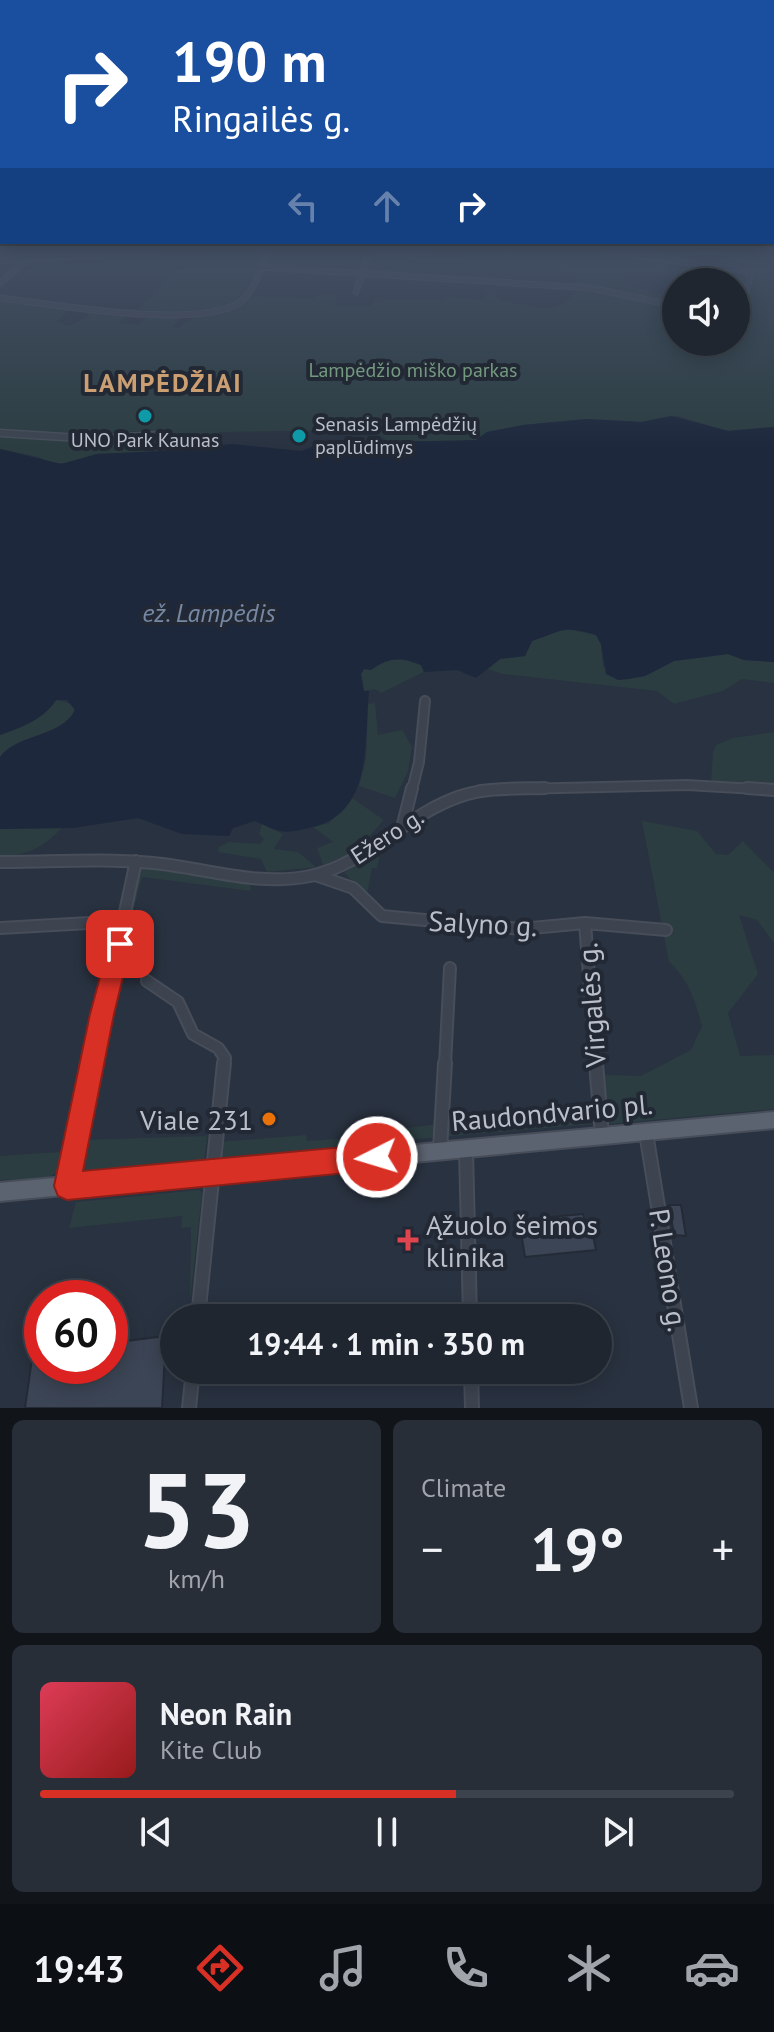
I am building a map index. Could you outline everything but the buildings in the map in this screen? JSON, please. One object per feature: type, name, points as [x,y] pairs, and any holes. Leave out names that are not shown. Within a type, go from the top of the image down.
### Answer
[{"type":"main road","name":"Raudondvario pl.","points":[[0,1192],[774,1120]]},
{"type":"street","points":[[0,433],[96,439],[156,435]]},
{"type":"street","points":[[403,825],[419,762],[425,701]]},
{"type":"street","name":"Ežero g.","points":[[0,862],[136,861],[276,880],[314,875],[348,862],[403,825],[450,799],[482,790],[687,785],[774,790]]},
{"type":"street","points":[[67,1186],[136,861]]},
{"type":"street","name":"Salyno g.","points":[[314,875],[343,881],[358,890],[382,916],[521,929],[585,923],[666,930]]},
{"type":"street","points":[[0,928],[125,921]]},
{"type":"street","name":"Virgalės g.","points":[[585,923],[602,1136]]},
{"type":"street","points":[[440,1151],[450,968]]},
{"type":"street","points":[[147,981],[178,1002],[193,1034],[218,1048],[225,1058],[199,1304]]},
{"type":"street","name":"P. Leono g.","points":[[646,1132],[691,1408]]},
{"type":"street","points":[[466,1148],[470,1304]]},
{"type":"street","points":[[189,1408],[192,1384]]},
{"type":"street","points":[[471,1384],[472,1408]]},
{"type":"green space","name":"Lampėdžio miško parkas","points":[[0,318],[61,318],[57,321],[72,325],[84,318],[124,318],[119,323],[138,325],[146,318],[181,318],[173,326],[177,328],[194,318],[662,318],[662,356],[750,356],[750,318],[774,318],[774,427],[728,431],[677,416],[641,422],[587,419],[523,425],[487,432],[469,441],[388,442],[374,430],[220,432],[214,440],[185,450],[97,454],[71,463],[51,463],[39,457],[0,449],[0,436],[70,441],[138,438],[139,442],[155,441],[155,430],[79,435],[0,430]]},
{"type":"green space","points":[[567,629],[596,635],[601,644],[603,667],[645,676],[674,661],[728,654],[744,660],[774,662],[774,683],[742,679],[723,691],[674,704],[657,691],[503,674],[488,669],[500,659],[525,656],[532,641]]},
{"type":"green space","points":[[405,658],[421,665],[424,672],[381,693],[375,689],[364,691],[361,674],[364,669],[371,670],[386,659]]},
{"type":"green space","points":[[56,700],[72,704],[75,710],[68,719],[50,731],[17,743],[0,757],[0,735],[32,722]]},
{"type":"green space","points":[[375,703],[378,735],[402,730],[412,747],[408,771],[395,798],[359,786],[366,759],[368,704]]},
{"type":"green space","points":[[774,732],[774,788],[711,783],[716,745],[733,738]]},
{"type":"green space","points":[[352,798],[384,820],[355,852],[323,865],[317,848],[333,842],[313,827],[329,823]]},
{"type":"green space","points":[[642,821],[697,831],[716,854],[728,855],[743,841],[774,873],[774,943],[757,920],[739,915],[758,974],[728,1013],[740,1056],[774,1055],[774,1109],[609,1124],[603,1112],[600,1075],[641,1076],[691,1050],[702,1026],[690,991],[669,962]]},
{"type":"green space","points":[[262,824],[283,834],[274,849],[298,852],[316,867],[267,872],[261,859],[218,852],[219,847],[229,842],[260,844],[264,839],[259,834]]},
{"type":"green space","points":[[62,828],[34,849],[0,856],[0,829]]},
{"type":"green space","points":[[381,848],[377,868],[372,868],[367,894],[344,873]]},
{"type":"green space","points":[[141,867],[250,883],[251,891],[142,877],[125,943]]},
{"type":"green space","points":[[592,1105],[596,1121],[593,1124],[359,1144],[359,1134]]},
{"type":"green space","points":[[306,1135],[307,1141],[351,1138],[346,1148],[219,1161],[218,1142]]},
{"type":"green space","points":[[207,1136],[204,1163],[78,1172],[83,1140]]},
{"type":"green space","points":[[61,1152],[67,1157],[63,1166],[49,1176],[30,1180],[0,1180],[0,1156]]},
{"type":"green space","points":[[199,1190],[202,1193],[190,1301],[191,1227],[181,1228],[182,1216],[69,1228],[76,1202]]},
{"type":"water","name":"ež. Lampėdis","points":[[671,416],[728,431],[774,427],[774,662],[744,660],[728,654],[674,661],[645,676],[618,680],[606,674],[601,644],[596,635],[576,630],[557,632],[532,641],[525,656],[500,659],[476,678],[457,670],[424,672],[421,665],[414,662],[389,661],[371,670],[364,669],[361,674],[364,691],[369,691],[362,771],[347,806],[333,819],[289,832],[255,821],[233,828],[229,836],[182,834],[138,818],[73,828],[0,829],[0,757],[17,743],[60,726],[75,710],[67,700],[56,700],[39,717],[0,735],[0,449],[61,464],[97,454],[185,450],[232,444],[301,451],[328,441],[372,448],[388,442],[476,440],[487,432],[523,425],[587,419],[641,422]]},
{"type":"place","name":"UNO Park Kaunas","points":[[145,416]]},
{"type":"place","name":"Senasis Lampėdžių paplūdimys","points":[[299,436]]},
{"type":"place","name":"Viale 231","points":[[269,1119]]},
{"type":"place","name":"Ąžuolo šeimos klinika","points":[[408,1240]]},
{"type":"district","name":"LAMPĖDŽIAI","points":[[163,382]]},
{"type":"route","points":[[120,944],[102,1014],[67,1186],[377,1157]]}]
